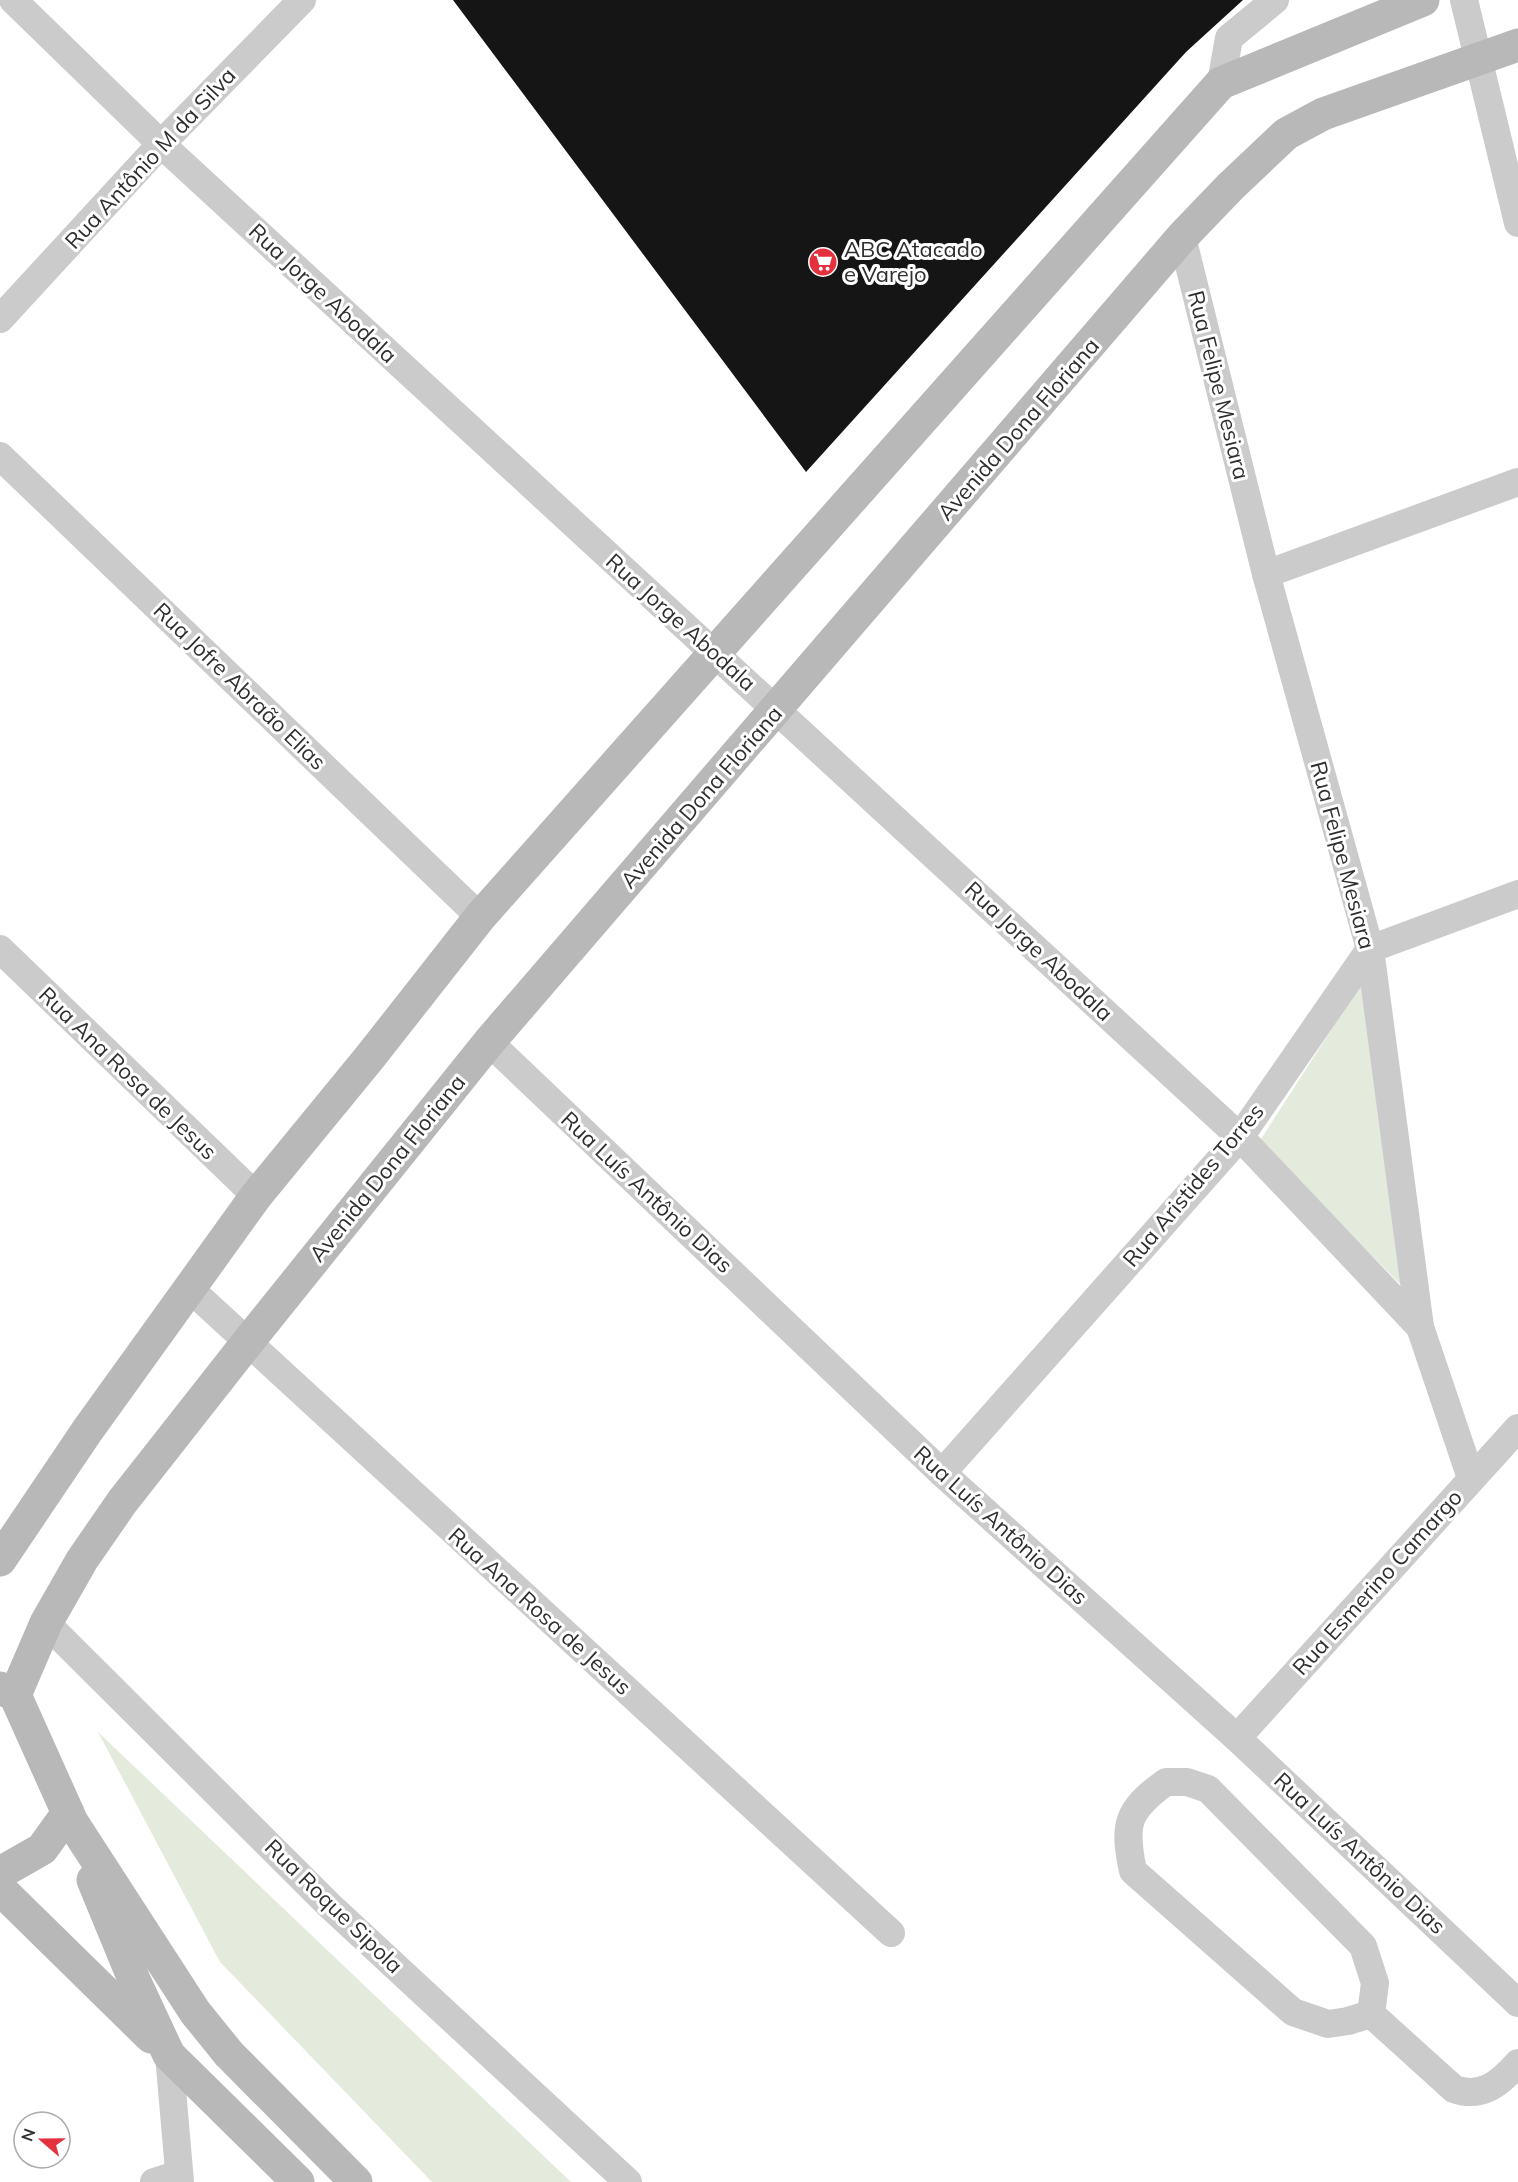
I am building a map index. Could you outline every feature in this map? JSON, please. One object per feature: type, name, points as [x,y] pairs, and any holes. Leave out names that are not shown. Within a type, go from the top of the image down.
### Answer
[{"type":"main road","points":[[0,1560],[87,1431],[256,1196],[370,1057],[480,917],[1221,83],[1423,0]]},
{"type":"main road","name":"Avenida Dona Floriana","points":[[7,1691],[82,1560],[122,1503],[247,1342],[489,1042],[1182,237],[1286,134],[1323,114],[1518,45]]},
{"type":"main road","points":[[7,1691],[70,1817],[195,2012],[229,2054],[356,2182]]},
{"type":"main road","points":[[0,1873],[13,1868],[42,1849],[70,1817]]},
{"type":"main road","points":[[70,1817],[108,1919],[169,2055]]},
{"type":"main road","points":[[0,1890],[95,1980],[298,2182]]},
{"type":"street","name":"Rua Jorge Abodala","points":[[13,0],[161,144],[1240,1137],[1420,1327]]},
{"type":"street","name":"Rua Antônio M da Silva","points":[[0,319],[161,144],[302,0]]},
{"type":"street","points":[[1221,83],[1229,38],[1275,0]]},
{"type":"street","points":[[1464,0],[1518,223]]},
{"type":"street","name":"Rua Felipe Mesiara","points":[[1182,237],[1266,574],[1370,949],[1420,1327],[1471,1478]]},
{"type":"street","name":"Rua Jofre Abraão Elias","points":[[0,456],[480,917]]},
{"type":"street","points":[[1266,574],[1518,482]]},
{"type":"street","points":[[1370,949],[1518,894]]},
{"type":"street","name":"Rua Ana Rosa de Jesus","points":[[0,949],[256,1196]]},
{"type":"street","name":"Rua Aristides Torres","points":[[942,1473],[1240,1137],[1370,949]]},
{"type":"street","name":"Rua Luís Antônio Dias","points":[[489,1042],[942,1473],[1238,1738],[1518,2003]]},
{"type":"street","name":"Rua Ana Rosa de Jesus","points":[[189,1288],[891,1933]]},
{"type":"street","name":"Rua Esmerino Camargo","points":[[1238,1738],[1518,1428]]},
{"type":"street","name":"Rua Roque Sipola","points":[[46,1623],[329,1905],[628,2182]]},
{"type":"street","points":[[1166,1782],[1187,1782],[1208,1789],[1363,1946],[1375,1983],[1371,2014],[1348,2022],[1328,2024],[1293,2012],[1133,1870],[1128,1845],[1130,1818],[1146,1797],[1166,1782]]},
{"type":"street","points":[[1371,2014],[1454,2089],[1467,2094],[1479,2093],[1493,2086],[1518,2063]]},
{"type":"street","points":[[169,2055],[171,2179]]},
{"type":"green space","points":[[1362,982],[1404,1288],[1259,1142]]},
{"type":"green space","points":[[98,1732],[571,2182],[432,2182],[220,1962]]},
{"type":"building","name":"ABC Atacado e Varejo","points":[[453,0],[1243,0],[1186,52],[806,472]]},
{"type":"place","name":"ABC Atacado e Varejo","points":[[823,262]]}]
